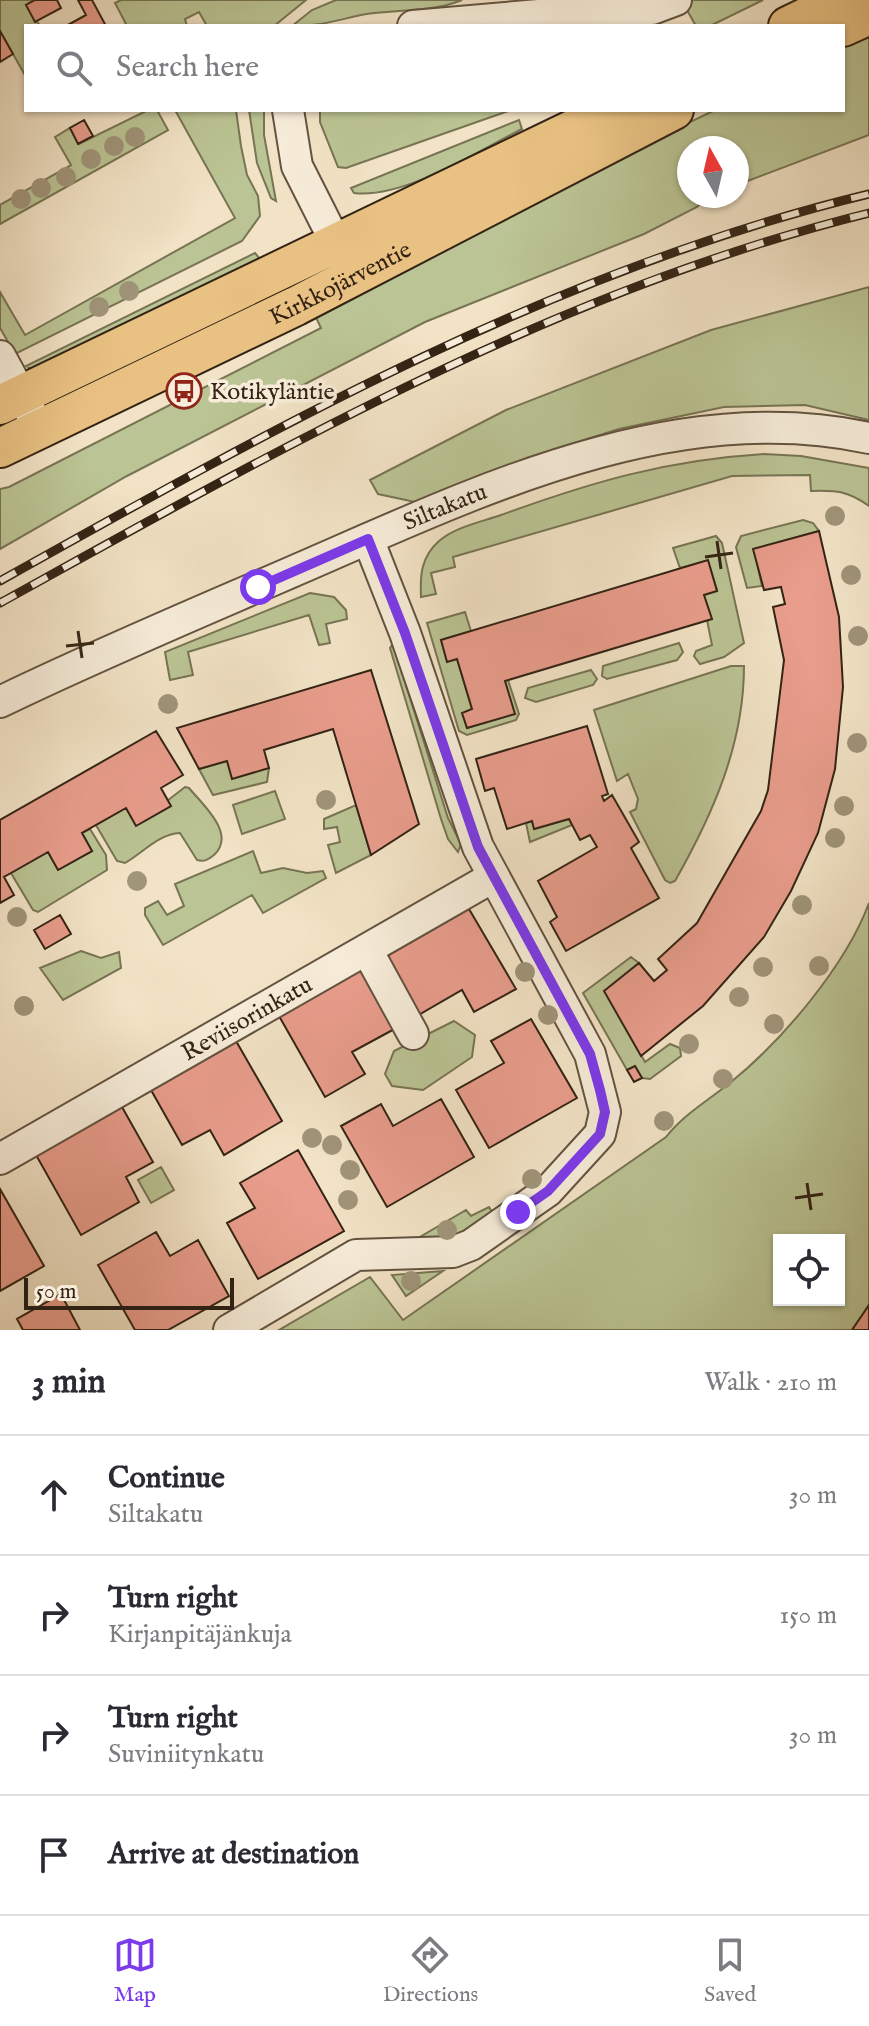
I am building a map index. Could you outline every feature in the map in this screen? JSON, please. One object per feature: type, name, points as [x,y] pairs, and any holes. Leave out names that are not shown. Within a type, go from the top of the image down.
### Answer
[{"type":"main road","points":[[792,24],[842,0]]},
{"type":"main road","points":[[845,26],[869,15]]},
{"type":"main road","name":"Kirkkojärventie","points":[[0,448],[609,112]]},
{"type":"main road","name":"Kirkkojärventie","points":[[10,400],[345,259],[670,112]]},
{"type":"street","points":[[431,24],[614,4],[652,9],[676,0]]},
{"type":"street","points":[[288,112],[297,166],[345,259]]},
{"type":"street","points":[[0,356],[10,400],[40,428]]},
{"type":"street","name":"Siltakatu","points":[[0,702],[368,539],[584,457],[661,437],[720,427],[783,425],[869,438]]},
{"type":"street","points":[[229,1330],[356,1255],[453,1252],[471,1245],[548,1191],[600,1134],[605,1112],[590,1054],[478,847],[405,633],[368,539]]},
{"type":"street","name":"Reviisorinkatu","points":[[0,1159],[493,877]]},
{"type":"street","points":[[367,950],[413,1034]]},
{"type":"green space","points":[[0,0],[35,0],[26,5],[39,24],[24,24],[24,73],[0,31]]},
{"type":"green space","points":[[121,0],[306,0],[276,24],[206,24],[199,12],[185,19],[186,24],[126,24],[115,3]]},
{"type":"green space","points":[[336,0],[462,0],[438,7],[374,13],[319,24],[294,24],[312,10]]},
{"type":"green space","points":[[688,0],[763,0],[714,24],[695,24],[683,3]]},
{"type":"green space","points":[[869,33],[869,135],[749,180],[749,136],[677,136],[677,208],[695,208],[644,234],[425,322],[127,476],[0,549],[0,489],[321,328],[310,305],[711,112],[845,112],[845,46]]},
{"type":"green space","points":[[144,112],[158,112],[168,130],[0,224],[0,205],[71,165],[55,137],[70,128],[79,144]]},
{"type":"green space","points":[[176,112],[236,112],[247,175],[258,196],[260,216],[242,241],[15,354],[0,328],[0,292],[25,335],[235,218]]},
{"type":"green space","points":[[249,112],[264,112],[264,135],[276,201],[271,198],[257,163]]},
{"type":"green space","points":[[320,112],[505,112],[346,168],[338,167],[320,122]]},
{"type":"green space","points":[[519,120],[522,129],[418,181],[374,193],[354,193],[351,188]]},
{"type":"green space","points":[[255,253],[264,264],[36,371],[26,366]]},
{"type":"green space","points":[[869,287],[869,420],[805,405],[724,407],[619,429],[527,458],[415,502],[378,494],[370,480],[506,410],[711,330]]},
{"type":"green space","points":[[764,454],[801,456],[869,468],[869,506],[842,492],[811,491],[810,475],[732,476],[453,557],[455,567],[431,573],[436,594],[421,597],[422,574],[428,553],[445,536],[460,528],[630,474],[694,461]]},
{"type":"green space","points":[[803,520],[813,523],[819,531],[754,549],[762,586],[747,588],[736,547],[741,536]]},
{"type":"green space","points":[[716,536],[722,543],[744,643],[724,657],[700,664],[694,656],[696,651],[712,645],[707,620],[711,619],[704,595],[717,590],[708,561],[680,568],[673,548]]},
{"type":"green space","points":[[310,593],[334,597],[346,610],[347,619],[326,624],[330,643],[319,645],[309,615],[188,652],[193,675],[170,680],[165,652]]},
{"type":"green space","points":[[465,612],[471,631],[441,640],[447,661],[457,659],[472,709],[463,713],[467,728],[514,714],[505,681],[508,680],[519,714],[516,720],[467,735],[459,731],[427,623]]},
{"type":"green space","points":[[679,643],[683,652],[677,660],[607,679],[602,676],[603,666]]},
{"type":"green space","points":[[393,644],[448,818],[461,844],[458,852],[448,839],[441,819],[390,648]]},
{"type":"green space","points":[[731,666],[744,666],[743,695],[732,751],[702,830],[675,881],[670,883],[665,880],[630,812],[636,809],[638,799],[628,774],[617,781],[594,710]]},
{"type":"green space","points":[[591,670],[597,679],[593,685],[536,702],[525,698],[528,688]]},
{"type":"green space","points":[[227,761],[269,768],[267,782],[213,795],[199,769]]},
{"type":"green space","points":[[185,787],[209,811],[220,829],[220,847],[214,855],[206,860],[197,860],[180,833],[158,840],[125,863],[117,861],[96,825],[126,808],[136,825]]},
{"type":"green space","points":[[275,791],[285,819],[242,834],[233,805]]},
{"type":"green space","points":[[356,805],[371,855],[336,873],[328,845],[340,842],[337,827],[324,829],[324,819]]},
{"type":"green space","points":[[569,819],[572,825],[530,842],[526,823],[532,821],[535,829]]},
{"type":"green space","points":[[90,829],[106,855],[107,870],[38,912],[33,910],[11,873],[48,852],[58,870],[92,851],[82,833]]},
{"type":"green space","points":[[253,851],[261,873],[283,868],[307,873],[323,871],[326,878],[263,913],[252,895],[163,945],[145,915],[145,908],[158,901],[167,915],[184,906],[175,884]]},
{"type":"green space","points":[[869,903],[869,1305],[852,1330],[279,1330],[370,1277],[403,1320],[666,1137],[771,1045],[811,1000],[845,951]]},
{"type":"green space","points":[[81,951],[101,958],[119,952],[121,968],[63,1000],[40,968]]},
{"type":"green space","points":[[631,957],[639,963],[605,991],[645,1062],[670,1044],[680,1048],[681,1056],[650,1079],[642,1078],[635,1066],[627,1070],[583,993]]},
{"type":"green space","points":[[454,1021],[475,1035],[472,1057],[423,1090],[392,1086],[385,1074],[394,1051]]},
{"type":"green space","points":[[161,1167],[174,1190],[151,1203],[138,1180]]},
{"type":"green space","points":[[489,1207],[494,1215],[462,1237],[422,1242],[420,1237],[466,1210],[471,1216]]},
{"type":"green space","points":[[443,1271],[406,1296],[392,1275]]},
{"type":"building","points":[[35,0],[57,0],[61,8],[35,22],[26,5]]},
{"type":"building","points":[[78,0],[92,0],[105,24],[70,24],[86,15]]},
{"type":"building","points":[[0,31],[13,54],[0,62]]},
{"type":"building","points":[[84,120],[93,136],[78,144],[70,128]]},
{"type":"building","points":[[819,531],[839,617],[843,687],[835,769],[818,833],[791,891],[764,937],[703,1006],[641,1056],[604,991],[639,963],[654,981],[667,970],[658,959],[697,923],[761,811],[768,790],[784,660],[773,607],[785,604],[781,587],[764,590],[753,549]]},
{"type":"building","points":[[708,560],[717,591],[704,595],[712,619],[505,681],[515,714],[467,728],[462,713],[472,709],[457,659],[447,662],[441,640]]},
{"type":"building","points":[[371,670],[419,824],[371,855],[333,729],[264,750],[269,768],[232,779],[227,761],[199,769],[177,728]]},
{"type":"building","points":[[587,726],[608,794],[602,796],[604,801],[612,795],[639,842],[631,848],[659,898],[566,951],[550,922],[557,917],[538,881],[597,847],[590,835],[580,840],[569,819],[534,829],[532,821],[507,829],[494,788],[485,791],[476,759]]},
{"type":"building","points":[[156,731],[183,775],[161,788],[171,806],[136,826],[126,808],[82,833],[92,851],[58,870],[48,852],[4,877],[14,895],[0,903],[0,820]]},
{"type":"building","points":[[469,909],[516,989],[474,1012],[462,990],[415,1017],[382,959]]},
{"type":"building","points":[[60,915],[71,934],[45,949],[34,930]]},
{"type":"building","points":[[367,967],[400,1026],[352,1052],[365,1074],[325,1097],[279,1016]]},
{"type":"building","points":[[531,1019],[577,1098],[489,1148],[456,1090],[504,1063],[491,1041]]},
{"type":"building","points":[[236,1041],[282,1121],[224,1155],[210,1130],[182,1145],[151,1090]]},
{"type":"building","points":[[635,1066],[642,1078],[634,1082],[627,1070]]},
{"type":"building","points":[[441,1099],[474,1157],[387,1207],[341,1126],[381,1104],[393,1126]]},
{"type":"building","points":[[122,1107],[153,1162],[126,1177],[139,1202],[81,1235],[36,1155]]},
{"type":"building","points":[[298,1150],[344,1231],[258,1279],[227,1223],[255,1208],[240,1183]]},
{"type":"building","points":[[0,1189],[44,1266],[0,1291]]},
{"type":"building","points":[[156,1232],[170,1256],[198,1240],[229,1296],[168,1330],[135,1330],[98,1265]]},
{"type":"building","points":[[61,1294],[80,1330],[23,1330],[17,1319]]},
{"type":"building","points":[[869,1305],[869,1330],[852,1330]]},
{"type":"railway","points":[[0,581],[314,410],[530,309],[641,264],[753,226],[869,194]]},
{"type":"railway","points":[[0,603],[315,432],[530,330],[641,285],[754,246],[869,213]]},
{"type":"place","name":"Kotikyläntie","points":[[184,391]]},
{"type":"route","points":[[258,587],[368,539],[405,633],[478,847],[590,1054],[605,1112],[600,1134],[548,1191],[518,1212]]}]
